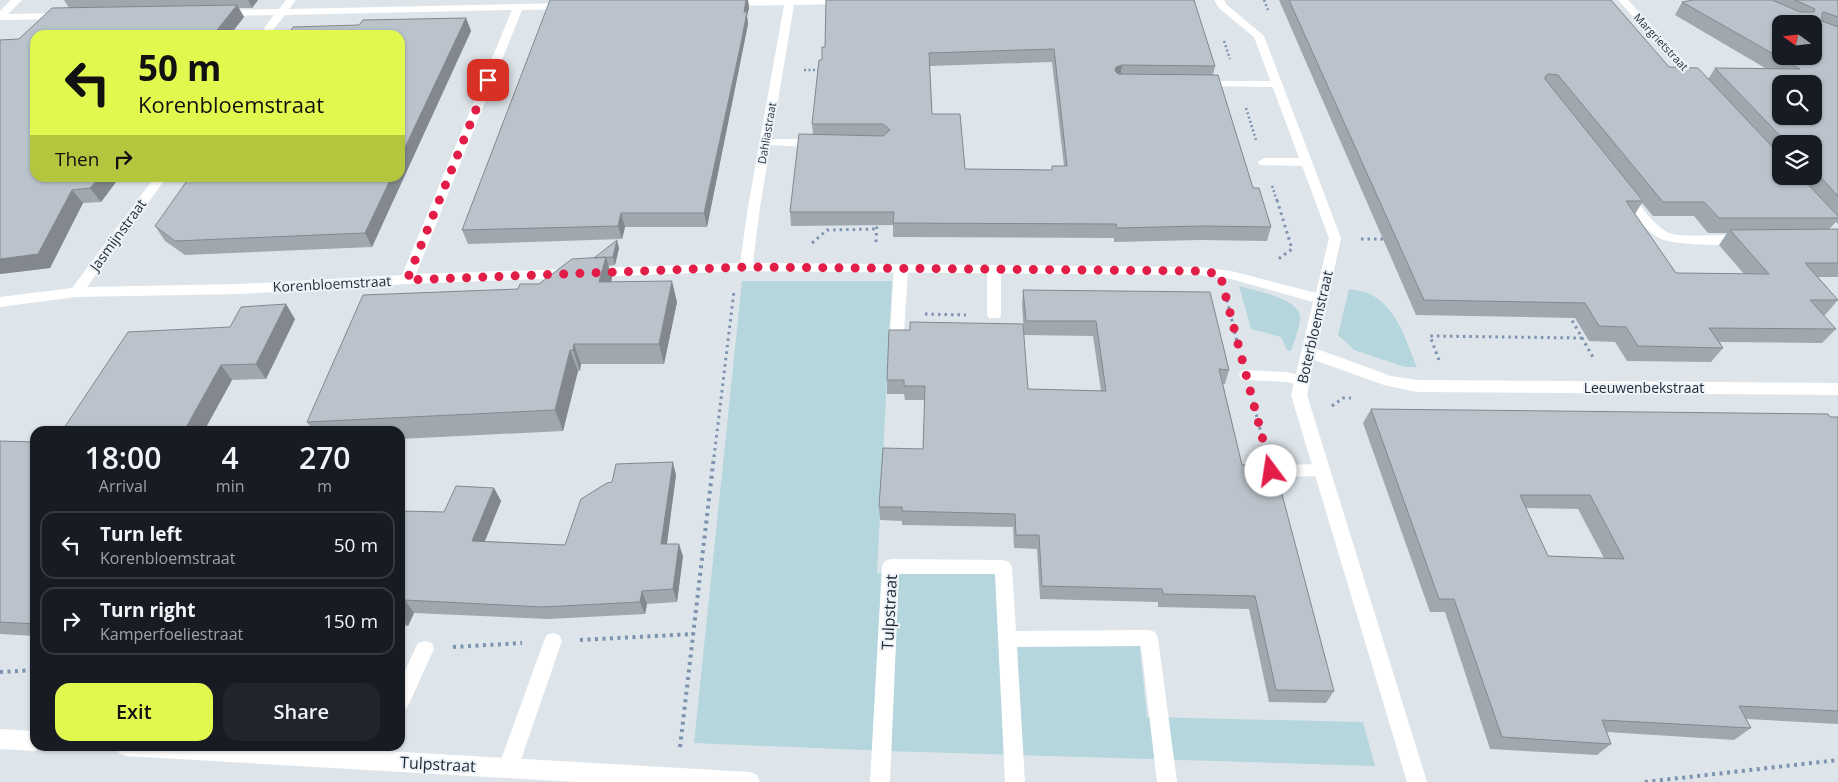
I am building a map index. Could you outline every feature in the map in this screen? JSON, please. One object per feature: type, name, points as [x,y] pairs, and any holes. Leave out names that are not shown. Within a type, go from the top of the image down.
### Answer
[{"type":"street","points":[[0,16],[18,0]]},
{"type":"street","points":[[268,30],[291,0]]},
{"type":"street","points":[[720,3],[887,0]]},
{"type":"street","name":"Margrietstraat","points":[[1623,0],[1709,93]]},
{"type":"street","name":"Dahliastraat","points":[[746,267],[754,207],[790,1]]},
{"type":"street","points":[[213,13],[281,12],[451,4],[518,7],[578,6]]},
{"type":"street","points":[[1221,4],[1259,36],[1335,238]]},
{"type":"street","points":[[407,280],[518,7]]},
{"type":"street","points":[[0,16],[78,16]]},
{"type":"street","points":[[1189,84],[1277,84]]},
{"type":"street","points":[[765,143],[834,143]]},
{"type":"street","points":[[1264,162],[1307,162]]},
{"type":"street","name":"Jasmijnstraat","points":[[76,292],[157,182]]},
{"type":"street","points":[[1617,182],[1652,227],[1664,236],[1676,239],[1752,239]]},
{"type":"street","name":"Boterbloemstraat","points":[[1335,238],[1299,395],[1417,782]]},
{"type":"street","name":"Korenbloemstraat","points":[[0,302],[76,292],[240,288],[746,267],[1200,271],[1231,275],[1320,299]]},
{"type":"street","points":[[898,333],[901,268]]},
{"type":"street","points":[[994,269],[994,315]]},
{"type":"street","name":"Leeuwenbekstraat","points":[[1309,352],[1389,381],[1417,386],[1838,390]]},
{"type":"street","points":[[1246,375],[1287,377],[1303,381]]},
{"type":"street","points":[[1271,471],[1322,470]]},
{"type":"street","name":"Tulpstraat","points":[[880,782],[891,566],[1003,567],[1015,782]]},
{"type":"street","points":[[1007,639],[1149,638],[1167,782]]},
{"type":"street","points":[[508,768],[553,642]]},
{"type":"street","points":[[405,691],[425,648]]},
{"type":"street","points":[[0,739],[30,741]]},
{"type":"street","name":"Tulpstraat","points":[[298,751],[376,753],[508,768],[750,782]]},
{"type":"path","points":[[1221,4],[1214,11],[1292,249],[1277,261]]},
{"type":"path","points":[[778,71],[825,70]]},
{"type":"path","points":[[874,268],[877,220]]},
{"type":"path","points":[[795,267],[795,257],[827,230],[877,229]]},
{"type":"path","points":[[1335,238],[1393,239]]},
{"type":"path","points":[[676,778],[734,284],[746,267]]},
{"type":"path","points":[[1220,274],[1271,471]]},
{"type":"path","points":[[898,314],[994,315]]},
{"type":"path","points":[[1568,314],[1611,388]]},
{"type":"path","points":[[1449,386],[1430,336],[1582,338]]},
{"type":"path","points":[[0,672],[30,670]]},
{"type":"path","points":[[1645,782],[1838,760]]},
{"type":"shaded area","points":[[742,281],[892,281],[877,573],[1005,574],[1007,631],[1138,631],[1147,717],[1363,722],[1375,766],[886,751],[694,743]]},
{"type":"shaded area","points":[[1239,286],[1266,293],[1286,301],[1299,312],[1298,332],[1291,351],[1287,350],[1281,337],[1251,329]]},
{"type":"shaded area","points":[[1349,289],[1368,293],[1386,306],[1399,325],[1417,367],[1405,367],[1354,350],[1338,335]]},
{"type":"building","points":[[550,0],[746,0],[744,12],[747,12],[740,48],[704,213],[621,213],[618,226],[462,230]]},
{"type":"building","points":[[826,0],[1194,0],[1215,66],[1122,65],[1116,67],[1115,71],[1118,74],[1218,75],[1253,188],[1259,188],[1271,227],[1117,228],[1116,224],[893,223],[894,212],[790,212],[799,134],[883,136],[890,130],[883,124],[812,124],[819,60],[822,60],[822,47],[825,47]],"holes":[[[1054,49],[1067,166],[1052,166],[1052,170],[965,169],[960,114],[932,114],[929,53]]]},
{"type":"building","points":[[1289,0],[1611,0],[1669,67],[1698,68],[1772,146],[1772,185],[1809,185],[1838,216],[1838,218],[1719,218],[1704,202],[1663,202],[1558,75],[1548,74],[1545,79],[1643,201],[1626,201],[1676,273],[1769,274],[1730,230],[1838,229],[1838,263],[1805,263],[1838,300],[1810,300],[1836,329],[1709,328],[1723,348],[1638,346],[1626,327],[1599,326],[1585,303],[1424,300]]},
{"type":"building","points":[[1693,0],[1772,0],[1800,12],[1814,12],[1815,9],[1795,0],[1838,0],[1838,17],[1824,12],[1822,15],[1772,15],[1772,53],[1682,2]]},
{"type":"building","points":[[237,5],[217,30],[30,30],[30,182],[95,182],[90,188],[72,190],[38,254],[0,259],[0,40],[19,39],[52,8]]},
{"type":"building","points":[[466,18],[405,147],[405,30],[291,30],[293,27],[359,25],[363,20]]},
{"type":"building","points":[[1822,21],[1838,27],[1838,196],[1822,179],[1822,135],[1779,135],[1715,68],[1800,69],[1793,65],[1822,65]]},
{"type":"building","points":[[186,182],[389,182],[365,233],[175,241],[155,226]]},
{"type":"building","points":[[617,240],[613,257],[594,258]]},
{"type":"building","points":[[606,257],[599,282],[672,281],[659,344],[574,344],[573,350],[570,350],[555,410],[307,422],[363,295],[518,289],[520,284],[539,284],[572,259]]},
{"type":"building","points":[[1023,290],[1210,292],[1229,370],[1219,369],[1242,465],[1267,465],[1273,483],[1279,483],[1334,691],[1276,690],[1255,596],[1163,594],[1162,589],[1042,586],[1039,535],[1016,535],[1015,514],[902,511],[902,507],[879,507],[883,448],[923,449],[925,386],[904,386],[904,380],[887,380],[889,330],[910,330],[910,322],[1023,324],[1028,389],[1106,391],[1096,321],[1026,321]]},
{"type":"building","points":[[286,304],[256,364],[221,365],[187,426],[65,426],[128,332],[230,327],[241,307]]},
{"type":"building","points":[[1371,409],[1828,414],[1830,417],[1838,417],[1838,711],[1739,706],[1751,728],[1602,720],[1611,744],[1502,737],[1454,599],[1439,599]],"holes":[[[1520,495],[1590,495],[1624,559],[1548,556]]]},
{"type":"building","points":[[0,441],[30,442],[30,624],[0,622]]},
{"type":"building","points":[[673,462],[661,544],[679,544],[673,589],[642,591],[640,602],[542,607],[405,600],[405,511],[444,512],[456,486],[494,488],[472,541],[565,545],[581,499],[607,483],[612,482],[616,464]]},
{"type":"route","points":[[488,80],[407,280],[746,267],[1200,271],[1220,274],[1271,471]]}]
